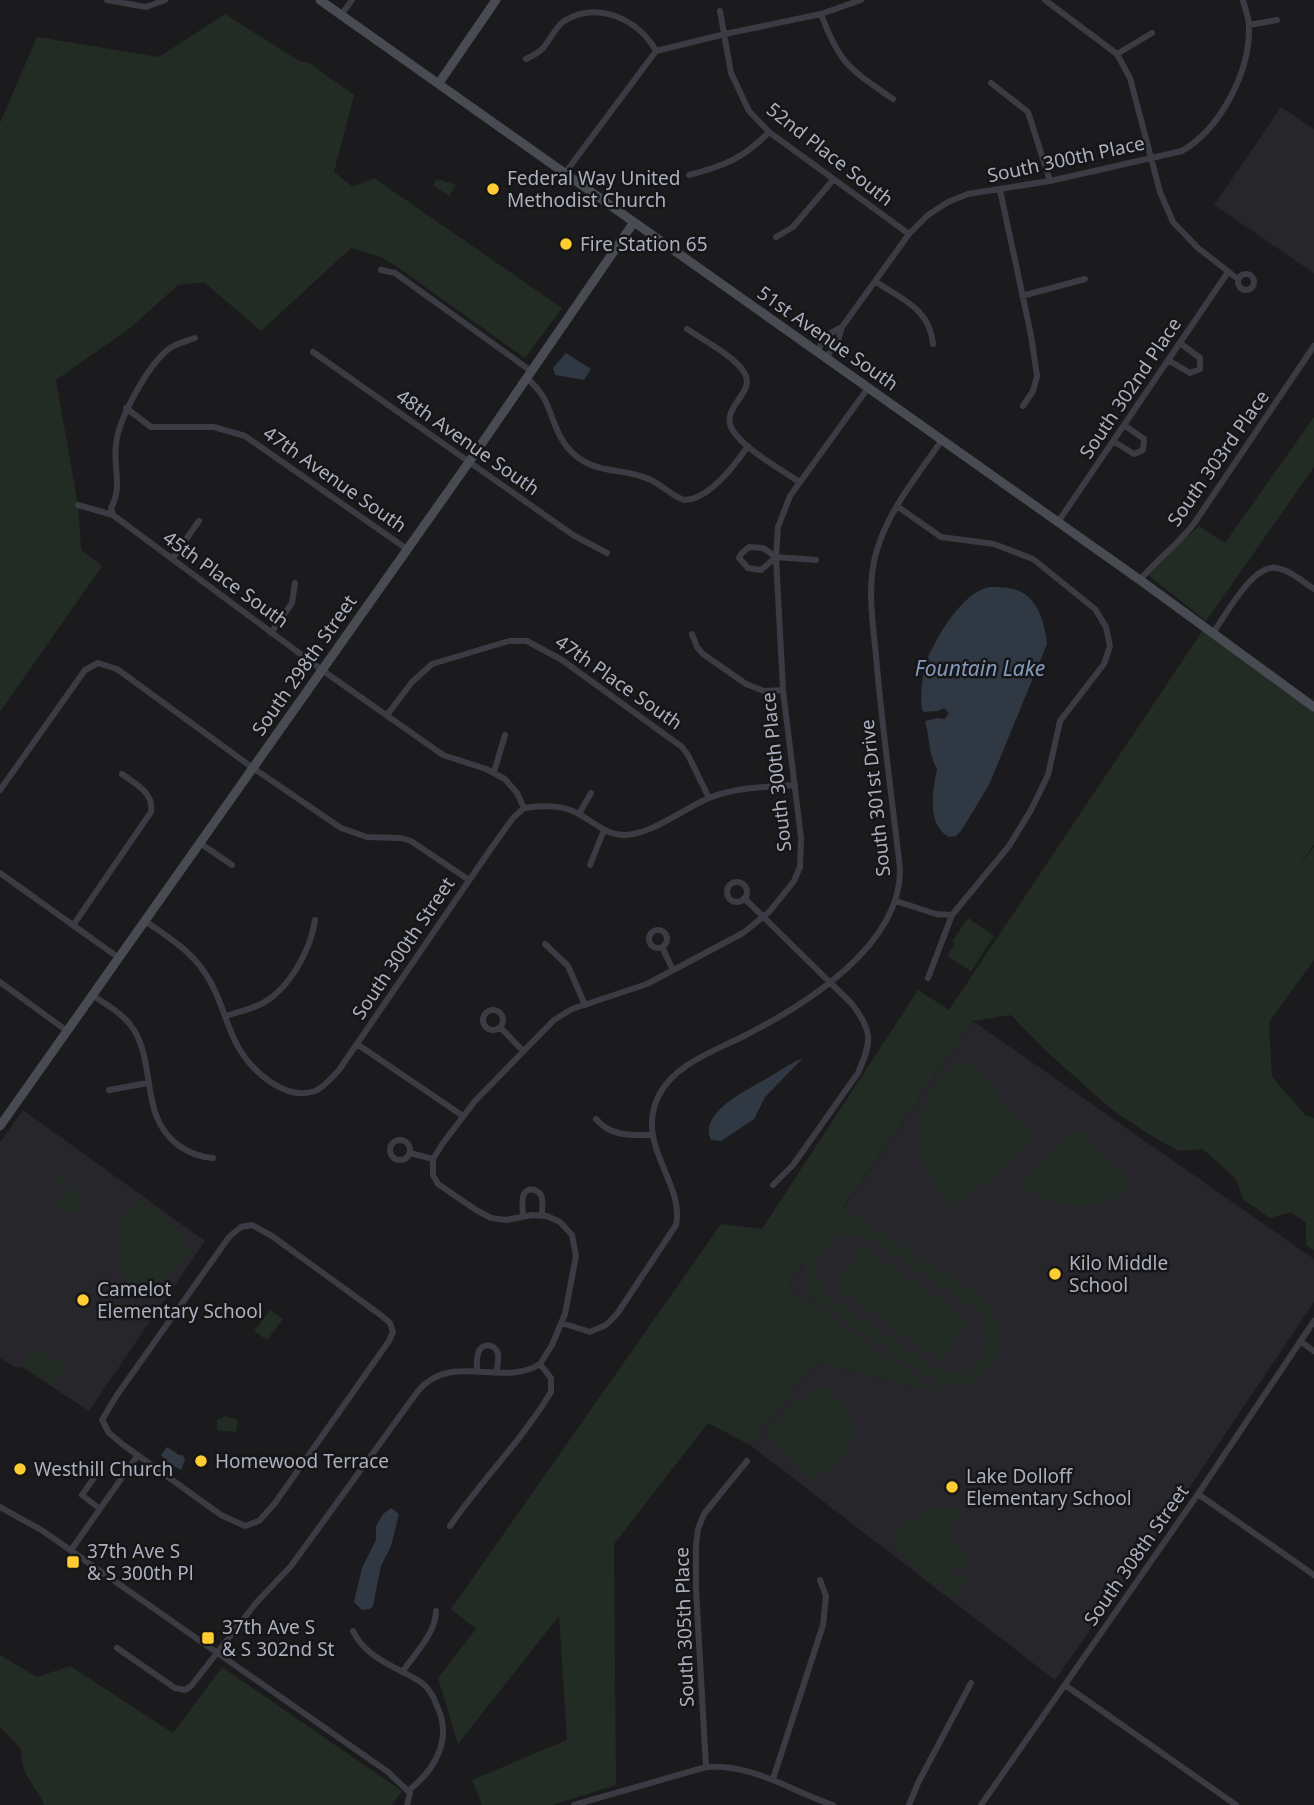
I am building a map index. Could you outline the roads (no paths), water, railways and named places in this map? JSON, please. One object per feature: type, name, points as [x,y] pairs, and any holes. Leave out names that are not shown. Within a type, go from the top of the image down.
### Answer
[{"type":"main road","name":"51st Avenue South","points":[[320,0],[1140,580],[1314,707]]},
{"type":"main road","points":[[439,83],[496,0]]},
{"type":"main road","name":"South 298th Street","points":[[0,1126],[469,462],[634,222]]},
{"type":"street","points":[[107,0],[146,7],[165,0]]},
{"type":"street","points":[[341,15],[352,0]]},
{"type":"street","points":[[565,173],[656,51],[724,34],[821,15],[861,0]]},
{"type":"street","points":[[1045,0],[1117,54],[1130,78],[1160,192],[1173,222],[1198,248],[1238,279]]},
{"type":"street","name":"South 300th Place","points":[[826,358],[838,341],[842,327],[909,234],[928,215],[948,202],[968,194],[1050,181],[1182,151],[1195,143],[1208,131],[1241,77],[1247,57],[1249,25],[1243,0]]},
{"type":"street","name":"52nd Place South","points":[[720,11],[731,73],[749,111],[769,132],[909,234]]},
{"type":"street","points":[[526,59],[542,50],[562,23],[576,16],[592,13],[615,15],[629,20],[646,35],[656,51]]},
{"type":"street","points":[[821,15],[839,57],[851,70],[893,99]]},
{"type":"street","points":[[1249,25],[1277,20]]},
{"type":"street","points":[[1117,54],[1152,33]]},
{"type":"street","points":[[991,83],[1028,112],[1050,181]]},
{"type":"street","points":[[689,175],[735,161],[756,146],[769,132]]},
{"type":"street","points":[[776,237],[793,227],[833,180]]},
{"type":"street","points":[[1000,190],[1037,376],[1033,391],[1023,406]]},
{"type":"street","points":[[381,270],[395,273],[528,375],[542,393],[562,438],[584,462],[606,471],[648,479],[684,500],[698,497],[720,481],[748,446]]},
{"type":"street","name":"South 302nd Place","points":[[1058,522],[1228,272]]},
{"type":"street","points":[[1022,296],[1085,279]]},
{"type":"street","points":[[876,282],[923,315],[929,324],[933,344]]},
{"type":"street","name":"South 300th Place","points":[[816,352],[829,334],[842,327]]},
{"type":"street","points":[[687,329],[736,363],[746,375],[746,386],[732,411],[731,427],[748,446],[799,482]]},
{"type":"street","points":[[113,515],[111,508],[118,492],[115,458],[117,436],[126,408],[166,351],[195,338]]},
{"type":"street","points":[[1168,360],[1190,373],[1200,369],[1200,358],[1180,343]]},
{"type":"street","name":"South 303rd Place","points":[[1140,580],[1195,522],[1314,346]]},
{"type":"street","name":"48th Avenue South","points":[[313,352],[573,535],[607,553]]},
{"type":"street","name":"South 300th Place","points":[[433,1159],[463,1116],[554,1020],[585,1005],[630,991],[733,939],[763,917],[789,888],[800,867],[801,838],[783,690],[776,557],[778,527],[799,482],[868,388]]},
{"type":"street","name":"47th Avenue South","points":[[126,408],[151,427],[214,427],[245,436],[407,549]]},
{"type":"street","points":[[1113,441],[1134,454],[1143,450],[1144,439],[1124,425]]},
{"type":"street","name":"South 301st Drive","points":[[653,1135],[652,1120],[656,1102],[674,1075],[693,1062],[786,1014],[831,982],[880,932],[897,901],[900,869],[880,702],[872,577],[880,538],[897,506],[942,440]]},
{"type":"street","name":"45th Place South","points":[[78,505],[113,515],[322,670],[447,758],[494,772],[505,779],[514,788],[524,808]]},
{"type":"street","points":[[897,506],[942,537],[993,544],[1028,556],[1085,599],[1101,616],[1109,640],[1108,658],[1067,709],[1057,728],[1048,775],[1031,810],[1009,846],[952,915],[928,978]]},
{"type":"street","points":[[172,559],[199,520]]},
{"type":"street","points":[[776,557],[761,570],[748,568],[739,558],[749,547],[762,548],[776,557],[816,560]]},
{"type":"street","points":[[1213,633],[1249,583],[1264,569],[1273,567],[1282,570],[1314,589]]},
{"type":"street","points":[[271,632],[292,603],[295,583]]},
{"type":"street","points":[[692,634],[703,654],[746,684],[764,691],[783,690]]},
{"type":"street","name":"47th Place South","points":[[387,715],[412,681],[426,668],[501,643],[518,640],[533,643],[562,660],[682,747],[709,798]]},
{"type":"street","points":[[0,790],[85,670],[98,663],[107,664],[341,828],[360,836],[411,841],[469,880]]},
{"type":"street","points":[[494,772],[505,735]]},
{"type":"street","points":[[74,924],[151,812],[151,800],[145,791],[122,774]]},
{"type":"street","points":[[524,808],[563,808],[579,814],[604,830],[622,835],[635,834],[709,798],[730,791],[794,785]]},
{"type":"street","points":[[579,814],[591,793]]},
{"type":"street","name":"South 300th Street","points":[[226,1016],[240,1050],[258,1072],[277,1086],[300,1093],[323,1087],[339,1070],[469,880],[524,808]]},
{"type":"street","points":[[590,865],[604,830]]},
{"type":"street","points":[[200,843],[232,865]]},
{"type":"street","points":[[0,873],[119,958]]},
{"type":"street","points":[[744,898],[831,982],[862,1017],[870,1036],[869,1046],[858,1073],[793,1166],[773,1185]]},
{"type":"street","points":[[897,901],[936,914],[952,915]]},
{"type":"street","points":[[145,920],[181,946],[201,966],[219,994],[226,1016],[261,1004],[281,988],[305,952],[315,920]]},
{"type":"street","points":[[545,944],[568,966],[585,1005]]},
{"type":"street","points":[[662,947],[673,970]]},
{"type":"street","points":[[0,982],[66,1031]]},
{"type":"street","points":[[92,995],[122,1017],[133,1029],[138,1040],[153,1109],[168,1137],[188,1152],[213,1158]]},
{"type":"street","points":[[500,1027],[523,1051]]},
{"type":"street","points":[[357,1044],[463,1116]]},
{"type":"street","points":[[109,1090],[148,1083]]},
{"type":"street","points":[[562,1323],[590,1332],[606,1325],[617,1314],[676,1226],[677,1209],[653,1135],[620,1134],[604,1128],[596,1119]]},
{"type":"street","points":[[117,1648],[168,1685],[181,1690],[191,1686],[256,1603],[291,1566],[424,1384],[438,1375],[462,1371],[523,1371],[540,1364],[562,1323],[576,1261],[572,1235],[565,1226],[542,1215],[498,1220],[467,1205],[435,1180],[433,1159],[410,1153]]},
{"type":"street","points":[[523,1217],[523,1197],[526,1192],[532,1190],[542,1197],[542,1215]]},
{"type":"street","points":[[252,1225],[279,1241],[388,1321],[393,1333],[384,1348],[266,1515],[256,1523],[246,1526],[221,1515],[138,1455],[104,1427],[103,1418],[110,1404],[213,1260],[233,1233],[241,1227],[252,1225]]},
{"type":"street","name":"South 308th Street","points":[[981,1805],[1198,1494],[1314,1321]]},
{"type":"street","points":[[1300,1342],[1314,1351]]},
{"type":"street","points":[[477,1371],[478,1353],[481,1347],[487,1345],[498,1352],[497,1371]]},
{"type":"street","points":[[450,1526],[464,1505],[492,1475],[551,1392],[551,1378],[540,1364]]},
{"type":"street","points":[[71,1550],[138,1455]]},
{"type":"street","name":"South 305th Place","points":[[706,1767],[696,1588],[698,1529],[704,1514],[747,1461]]},
{"type":"street","points":[[96,1475],[82,1495],[100,1509]]},
{"type":"street","points":[[1198,1494],[1314,1575]]},
{"type":"street","points":[[0,1507],[29,1521],[388,1772],[408,1791],[410,1798],[407,1805]]},
{"type":"street","points":[[772,1779],[823,1625],[826,1596],[820,1580]]},
{"type":"street","points":[[402,1672],[432,1629],[436,1621],[436,1611]]},
{"type":"street","points":[[354,1631],[359,1644],[425,1685],[439,1710],[444,1735],[434,1763],[408,1791]]},
{"type":"street","points":[[909,1805],[971,1683]]},
{"type":"street","points":[[1065,1685],[1236,1805]]},
{"type":"street","points":[[574,1805],[706,1767],[732,1767],[772,1779],[833,1805]]},
{"type":"water","points":[[566,353],[591,369],[584,380],[555,375],[553,368]]},
{"type":"water","name":"Fountain Lake","points":[[989,587],[1015,590],[1029,597],[1041,616],[1047,644],[989,785],[961,831],[956,836],[949,837],[937,824],[934,816],[933,797],[937,769],[932,758],[925,721],[945,719],[949,713],[944,708],[938,711],[922,710],[923,678],[931,650],[944,628],[960,606],[979,591]]},
{"type":"water","points":[[803,1058],[765,1097],[754,1119],[721,1141],[711,1140],[711,1121],[726,1104]]},
{"type":"water","points":[[167,1447],[183,1455],[185,1460],[181,1470],[168,1463],[161,1455]]},
{"type":"water","points":[[391,1508],[399,1514],[391,1546],[381,1566],[373,1606],[362,1610],[354,1602],[362,1568],[376,1540],[376,1526],[383,1514]]},
{"type":"place","name":"Federal Way United Methodist Church","points":[[493,189]]},
{"type":"place","name":"Fire Station 65","points":[[566,244]]},
{"type":"place","name":"Kilo Middle School","points":[[1055,1274]]},
{"type":"place","name":"Camelot Elementary School","points":[[83,1300]]},
{"type":"place","name":"Homewood Terrace","points":[[201,1461]]},
{"type":"place","name":"Westhill Church","points":[[20,1469]]},
{"type":"place","name":"Lake Dolloff Elementary School","points":[[952,1487]]},
{"type":"place","name":"37th Ave S & S 300th Pl","points":[[73,1562]]},
{"type":"place","name":"37th Ave S & S 302nd St","points":[[208,1638]]}]
